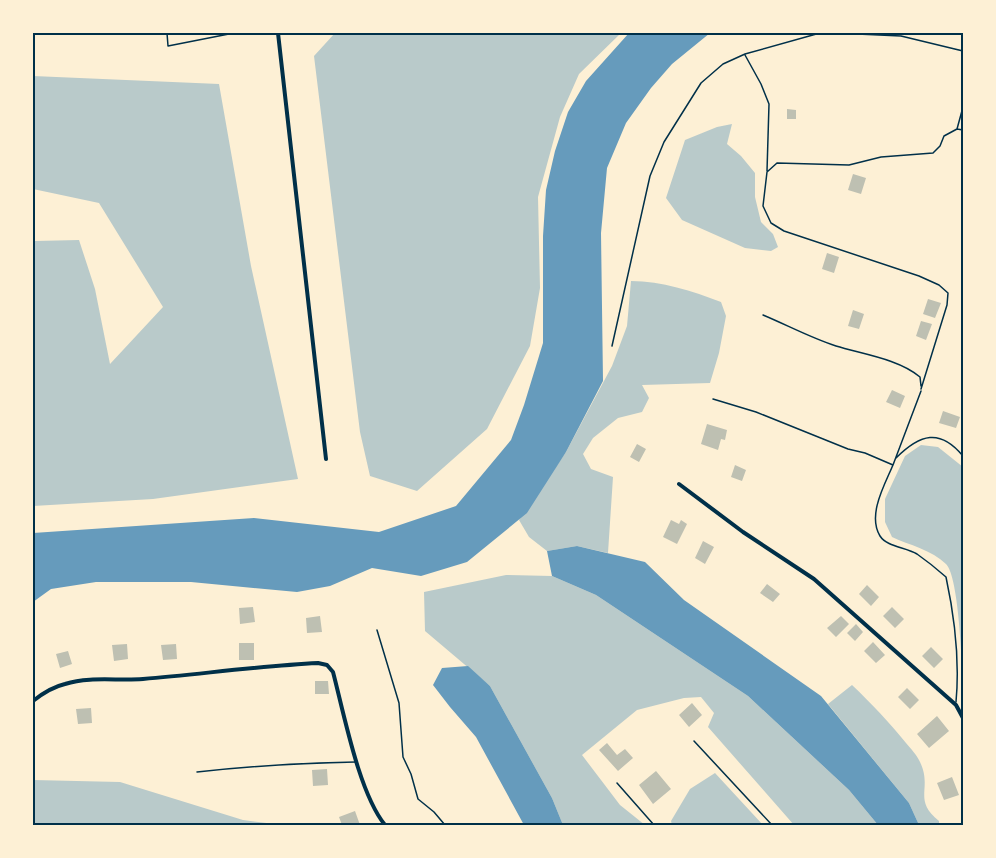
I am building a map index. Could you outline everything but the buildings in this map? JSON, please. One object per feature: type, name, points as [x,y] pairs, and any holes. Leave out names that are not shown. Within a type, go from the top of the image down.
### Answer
[{"type":"street","points":[[278,33],[326,459]]},
{"type":"street","points":[[679,484],[743,532],[814,579],[956,705],[963,718]]},
{"type":"street","points":[[33,701],[46,691],[65,684],[87,680],[140,679],[264,666],[318,663],[327,665],[333,672],[357,762],[377,815],[385,825]]},
{"type":"lane","points":[[167,33],[168,46],[234,33]]},
{"type":"lane","points":[[612,346],[642,207],[651,176],[664,142],[701,83],[723,63],[745,54],[820,33]]},
{"type":"lane","points":[[835,33],[901,36],[963,51]]},
{"type":"lane","points":[[745,54],[769,104],[767,172],[763,206],[771,223],[784,231],[919,276],[939,285],[948,293],[945,314],[893,465]]},
{"type":"lane","points":[[957,129],[963,107]]},
{"type":"lane","points":[[767,172],[777,163],[849,165],[881,157],[933,153],[940,146],[944,136],[957,129],[963,130]]},
{"type":"lane","points":[[763,315],[835,346],[870,355],[913,372],[920,377],[921,389]]},
{"type":"lane","points":[[712,399],[756,412],[893,465]]},
{"type":"lane","points":[[956,705],[958,658],[954,618],[946,577],[914,552],[891,544],[880,537],[876,523],[880,495],[896,458],[908,447],[922,439],[936,438],[949,441],[963,456]]},
{"type":"lane","points":[[694,741],[772,825]]},
{"type":"lane","points":[[197,772],[297,763],[357,762]]},
{"type":"lane","points":[[617,783],[654,825]]},
{"type":"path","points":[[377,630],[399,703],[403,757],[411,774],[418,799],[445,825]]},
{"type":"shaded area","points":[[335,33],[621,33],[579,74],[560,117],[538,197],[540,288],[530,346],[487,429],[417,491],[370,476],[360,432],[314,56]]},
{"type":"shaded area","points":[[33,76],[219,84],[251,266],[298,479],[153,499],[33,506],[33,243],[35,241],[79,240],[95,289],[110,364],[163,307],[99,203],[33,189]]},
{"type":"shaded area","points":[[732,124],[727,144],[755,173],[755,197],[761,222],[773,234],[778,247],[771,251],[745,248],[682,220],[666,198],[685,140],[717,127]]},
{"type":"shaded area","points":[[631,281],[677,287],[721,302],[726,316],[710,383],[642,385],[649,398],[642,412],[618,418],[593,438],[583,454],[591,469],[613,477],[608,553],[577,546],[547,551],[529,537],[519,520],[566,452],[612,366],[627,326]]},
{"type":"shaded area","points":[[921,445],[938,447],[963,467],[963,687],[957,603],[950,572],[946,564],[934,555],[892,537],[885,522],[885,499],[905,456]]},
{"type":"shaded area","points":[[506,575],[552,576],[596,595],[748,696],[849,790],[878,825],[794,825],[708,727],[714,713],[701,697],[684,698],[637,710],[582,755],[620,805],[645,825],[563,825],[552,798],[490,686],[425,631],[424,592]]},
{"type":"shaded area","points":[[852,685],[887,720],[917,757],[925,780],[926,806],[939,821],[939,825],[919,825],[909,803],[828,704]]},
{"type":"shaded area","points":[[715,773],[763,825],[672,825],[671,821],[690,789]]},
{"type":"shaded area","points":[[33,780],[120,782],[243,820],[283,825],[33,825]]},
{"type":"water","points":[[629,33],[710,33],[672,64],[651,88],[626,123],[607,168],[601,233],[603,381],[566,452],[527,513],[467,562],[421,576],[372,568],[330,586],[297,592],[191,582],[96,582],[51,589],[33,602],[33,533],[254,518],[379,532],[456,506],[511,440],[543,343],[543,236],[546,190],[555,151],[568,112],[586,81]]},
{"type":"water","points":[[577,546],[645,562],[684,600],[821,696],[909,803],[919,825],[878,825],[849,790],[748,696],[596,595],[552,576],[547,551]]},
{"type":"water","points":[[468,666],[490,686],[552,798],[563,825],[524,825],[476,737],[433,685],[442,668]]}]
